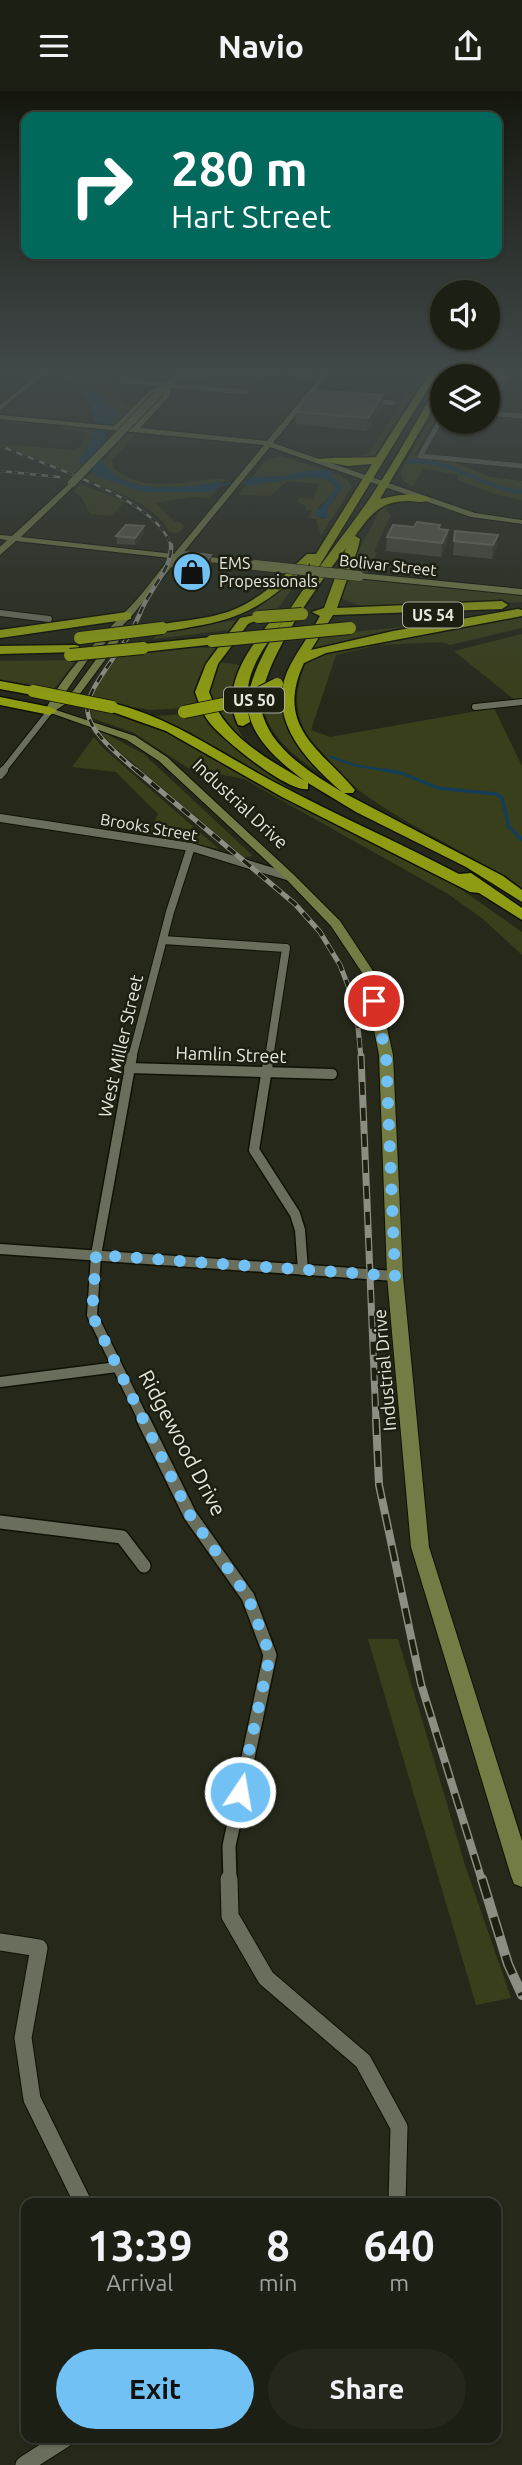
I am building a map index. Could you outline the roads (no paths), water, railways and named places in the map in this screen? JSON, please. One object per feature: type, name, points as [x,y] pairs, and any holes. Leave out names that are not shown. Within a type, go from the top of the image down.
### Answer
[{"type":"highway","points":[[352,480],[362,489]]},
{"type":"highway","name":"US 50","points":[[368,480],[328,540],[318,561],[253,652],[238,689],[243,721],[260,749],[287,776],[457,871],[521,914]]},
{"type":"highway","points":[[400,480],[426,499]]},
{"type":"highway","name":"US 50","points":[[383,482],[369,508],[274,647],[258,677],[254,691],[254,707],[261,729],[282,754],[311,778],[433,843],[522,897]]},
{"type":"highway","points":[[369,508],[380,501],[393,498],[426,499]]},
{"type":"highway","points":[[353,530],[354,541],[336,596],[299,664],[288,692],[290,717],[302,740],[322,765],[346,788],[398,825]]},
{"type":"highway","points":[[0,644],[75,647],[234,614],[265,598],[328,540]]},
{"type":"highway","points":[[336,596],[347,604],[367,609]]},
{"type":"highway","points":[[203,621],[367,609],[521,609]]},
{"type":"highway","points":[[0,685],[133,711],[184,712],[248,699],[277,684],[299,664],[322,650],[521,609]]},
{"type":"highway","name":"US 54","points":[[0,650],[146,645],[521,609]]},
{"type":"highway","points":[[0,633],[127,616]]},
{"type":"highway","points":[[254,618],[244,621],[212,664],[204,679],[202,692],[212,717],[219,724],[245,748],[287,776]]},
{"type":"highway","name":"US 54","points":[[0,656],[75,647]]},
{"type":"highway","points":[[0,707],[50,711]]},
{"type":"highway","points":[[133,711],[173,728],[258,779],[521,914]]},
{"type":"main road","points":[[0,552],[76,480]]},
{"type":"main road","points":[[50,711],[76,693],[127,625],[127,616],[237,480]]},
{"type":"main road","points":[[375,480],[474,515],[522,522]]},
{"type":"main road","name":"Bolivar Street","points":[[0,537],[522,592]]},
{"type":"main road","name":"Industrial Drive","points":[[50,711],[131,738],[163,759],[290,877],[336,924],[369,974],[386,1055],[395,1276],[421,1547],[522,1877]]},
{"type":"street","points":[[0,613],[49,619]]},
{"type":"street","points":[[475,707],[522,702]]},
{"type":"street","points":[[0,775],[50,711]]},
{"type":"street","name":"Brooks Street","points":[[0,818],[191,847],[290,877]]},
{"type":"street","name":"West Miller Street","points":[[96,1255],[129,1068],[191,847]]},
{"type":"street","points":[[163,940],[286,948],[254,1150],[295,1215],[300,1230],[303,1270]]},
{"type":"street","name":"Hamlin Street","points":[[129,1068],[332,1075]]},
{"type":"street","points":[[0,1249],[395,1276]]},
{"type":"street","name":"Ridgewood Drive","points":[[96,1255],[92,1315],[190,1515],[248,1597],[270,1655],[229,1846],[230,1916],[266,1978],[363,2061],[399,2127],[397,2198]]},
{"type":"street","points":[[0,1382],[117,1367]]},
{"type":"street","points":[[0,1522],[122,1537],[144,1566]]},
{"type":"street","points":[[0,1942],[39,1948],[23,2038],[32,2099],[81,2198]]},
{"type":"street","points":[[24,2465],[58,2443]]},
{"type":"water","points":[[107,480],[125,480],[142,486],[158,487],[223,482],[217,490],[210,492],[144,492]]},
{"type":"water","points":[[250,480],[289,480],[245,486]]},
{"type":"water","points":[[330,480],[338,480],[342,487],[326,510],[328,517],[316,517],[316,513],[334,491]]},
{"type":"water","points":[[474,480],[485,480],[522,490],[522,494],[507,491]]},
{"type":"waterway","points":[[216,486],[252,481]]},
{"type":"waterway","points":[[331,757],[354,765],[395,772]]},
{"type":"waterway","points":[[385,770],[401,773],[438,788],[496,794],[502,798],[509,827],[522,840]]},
{"type":"railway","points":[[84,480],[124,499],[146,514],[162,530],[171,547]]},
{"type":"railway","points":[[138,772],[99,735],[90,720],[88,707],[99,679],[131,632],[164,571],[171,547]]},
{"type":"railway","points":[[136,770],[295,904],[320,932],[340,965],[356,1006],[361,1058]]},
{"type":"railway","points":[[361,1056],[376,1421]]},
{"type":"railway","points":[[376,1419],[379,1485],[421,1684],[482,1881]]},
{"type":"railway","points":[[482,1879],[508,1964],[522,1995]]},
{"type":"place","name":"EMS Propessionals","points":[[192,572]]}]
